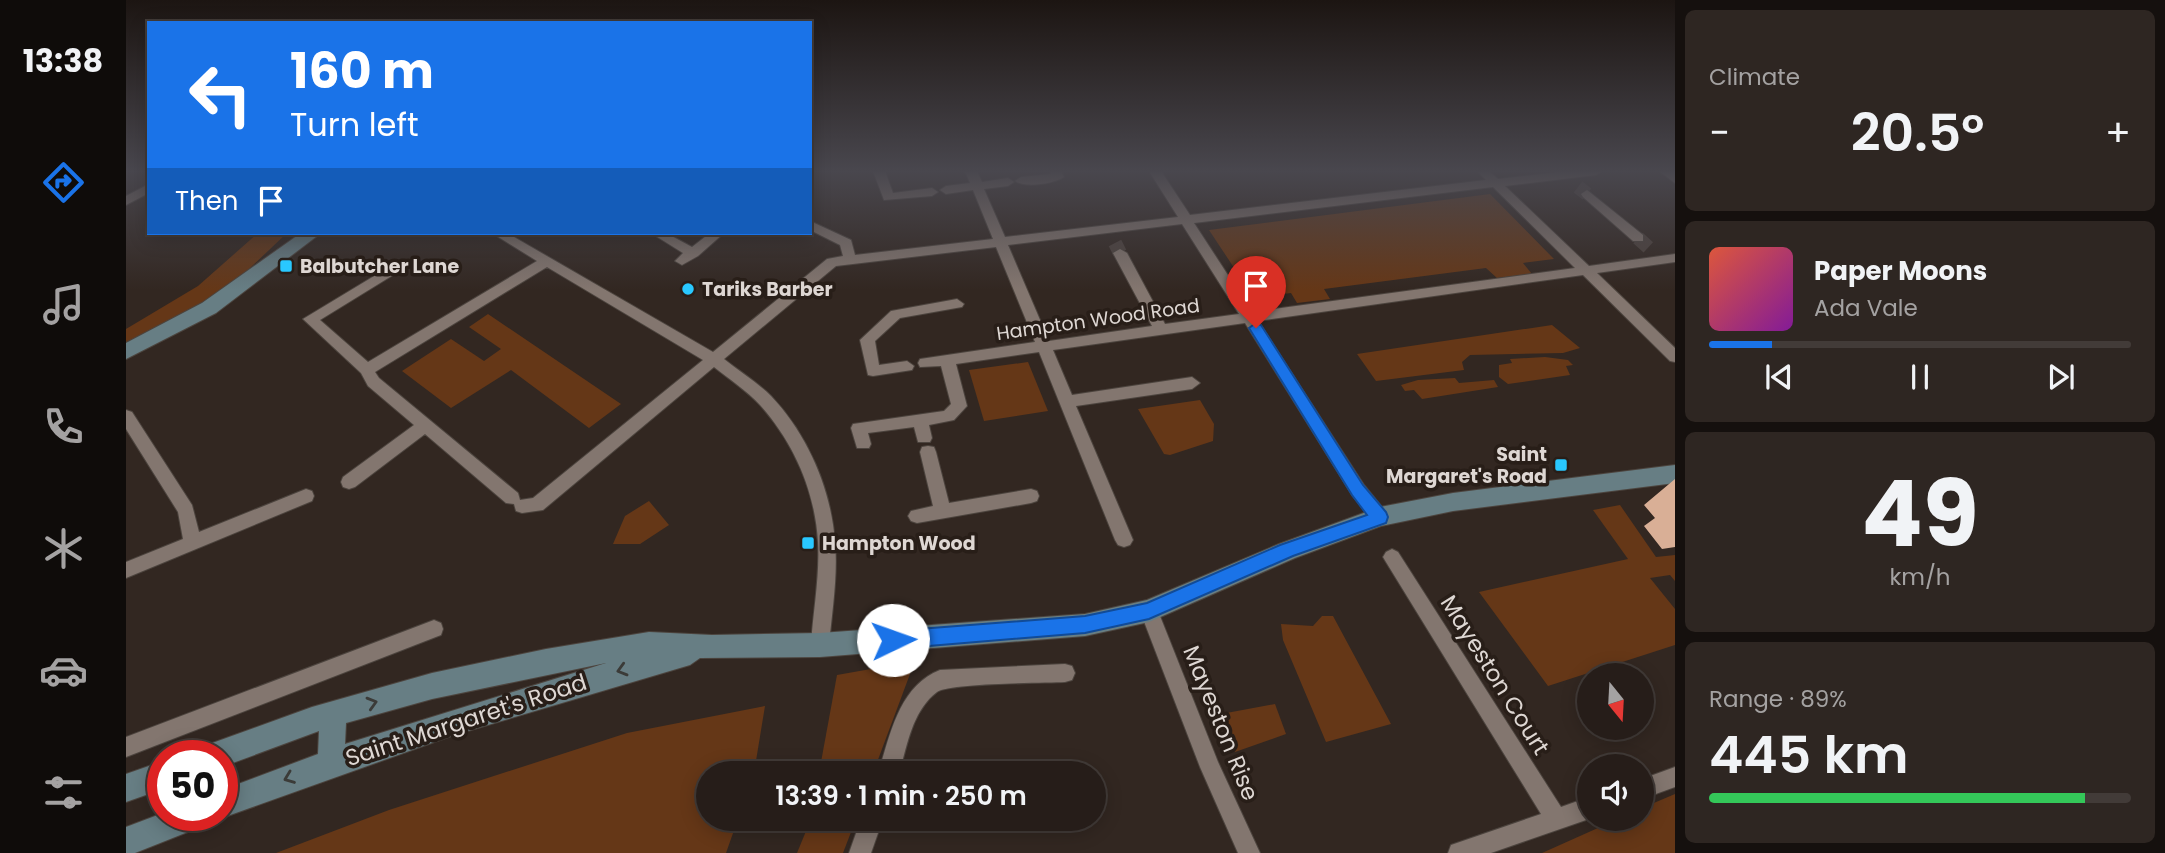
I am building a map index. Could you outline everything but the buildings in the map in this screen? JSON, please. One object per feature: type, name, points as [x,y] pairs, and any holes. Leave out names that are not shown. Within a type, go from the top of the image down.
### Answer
[{"type":"main road","points":[[126,352],[209,308],[309,235]]},
{"type":"main road","name":"Saint Margaret's Road","points":[[238,748],[333,715],[432,686],[546,661],[649,644],[712,647],[820,645],[1085,625],[1149,611],[1287,551],[1380,517],[1453,502],[1675,474]]},
{"type":"main road","name":"Saint Margaret's Road","points":[[238,798],[331,763],[626,669],[712,647]]},
{"type":"main road","points":[[331,763],[333,715]]},
{"type":"main road","points":[[126,788],[147,781]]},
{"type":"main road","points":[[126,842],[154,831]]},
{"type":"street","points":[[989,211],[1124,540]]},
{"type":"street","points":[[1181,211],[1357,490],[1380,517]]},
{"type":"street","points":[[404,264],[310,319],[367,370],[373,382],[424,426],[517,502],[537,505],[832,262],[1266,211]]},
{"type":"street","points":[[1524,211],[1675,357]]},
{"type":"street","points":[[1607,211],[1638,238]]},
{"type":"street","points":[[812,226],[846,243],[850,260]]},
{"type":"street","points":[[1108,229],[1161,330]]},
{"type":"street","points":[[502,235],[714,359],[764,399],[791,432],[810,470],[822,509],[827,544],[820,645]]},
{"type":"street","points":[[660,235],[688,257],[716,235]]},
{"type":"street","points":[[1650,249],[1668,258]]},
{"type":"street","name":"Hampton Wood Road","points":[[947,360],[1587,272],[1668,258]]},
{"type":"street","points":[[367,370],[547,261]]},
{"type":"street","points":[[907,366],[873,371],[867,340],[896,314],[957,304]]},
{"type":"street","points":[[863,444],[859,428],[948,416],[959,406],[947,360],[925,363]]},
{"type":"street","points":[[1067,402],[1192,383]]},
{"type":"street","points":[[126,416],[187,510],[193,542]]},
{"type":"street","points":[[920,420],[943,512]]},
{"type":"street","points":[[349,482],[424,426]]},
{"type":"street","points":[[126,570],[306,496]]},
{"type":"street","points":[[917,516],[1031,496]]},
{"type":"street","name":"Mayeston Court","points":[[1392,557],[1557,820]]},
{"type":"street","name":"Mayeston Rise","points":[[1149,611],[1210,766],[1249,853]]},
{"type":"street","points":[[126,747],[434,629]]},
{"type":"street","points":[[893,761],[914,702],[925,686],[940,679],[1065,673]]},
{"type":"street","points":[[1654,785],[1675,777]]},
{"type":"street","points":[[1459,853],[1577,812]]},
{"type":"street","points":[[860,853],[868,831]]},
{"type":"shaded area","points":[[1359,211],[1507,211],[1554,259],[1523,263],[1532,274],[1497,278],[1486,268],[1324,289],[1330,299],[1297,303],[1291,293],[1254,298],[1209,230]]},
{"type":"shaded area","points":[[256,235],[285,235],[249,269],[204,302],[126,344],[126,329],[198,286]]},
{"type":"shaded area","points":[[488,314],[621,404],[589,428],[511,370],[451,408],[402,371],[451,339],[484,361],[501,349],[469,327]]},
{"type":"shaded area","points":[[1552,325],[1580,348],[1563,353],[1470,355],[1462,362],[1464,370],[1376,381],[1357,354]]},
{"type":"shaded area","points":[[1545,357],[1568,360],[1573,365],[1566,366],[1570,375],[1508,384],[1499,377],[1499,365],[1512,363],[1510,359]]},
{"type":"shaded area","points":[[1028,362],[1048,411],[984,421],[969,370]]},
{"type":"shaded area","points":[[1455,378],[1459,383],[1494,380],[1498,387],[1422,399],[1414,390],[1405,391],[1401,385],[1418,380]]},
{"type":"shaded area","points":[[1200,400],[1214,424],[1213,441],[1170,455],[1164,454],[1138,409]]},
{"type":"shaded area","points":[[649,501],[669,525],[640,544],[613,544],[625,516]]},
{"type":"shaded area","points":[[1620,505],[1656,557],[1675,555],[1675,581],[1670,575],[1650,578],[1675,609],[1675,645],[1619,663],[1577,663],[1577,677],[1548,686],[1479,592],[1628,559],[1593,510]]},
{"type":"shaded area","points":[[1322,616],[1333,616],[1391,724],[1326,742],[1283,640],[1281,624],[1313,626]]},
{"type":"shaded area","points":[[913,666],[877,761],[821,761],[837,675],[882,667]]},
{"type":"shaded area","points":[[1275,704],[1286,734],[1235,752],[1221,714]]},
{"type":"shaded area","points":[[765,706],[756,761],[696,761],[696,831],[734,831],[726,853],[276,853],[389,810],[627,733]]},
{"type":"shaded area","points":[[1675,794],[1675,853],[1542,853],[1591,831],[1654,831],[1654,803]]},
{"type":"shaded area","points":[[806,831],[851,831],[843,853],[797,853]]},
{"type":"tunnel","points":[[1638,238],[1650,249]]},
{"type":"tunnel","points":[[1115,243],[1120,253]]},
{"type":"place","name":"Balbutcher Lane","points":[[286,266]]},
{"type":"place","name":"Tariks Barber","points":[[688,289]]},
{"type":"place","name":"Saint Margaret's Road","points":[[1561,465]]},
{"type":"place","name":"Hampton Wood","points":[[808,543]]},
{"type":"route","points":[[893,640],[1085,625],[1149,611],[1287,551],[1380,517],[1357,490],[1256,328]]}]
